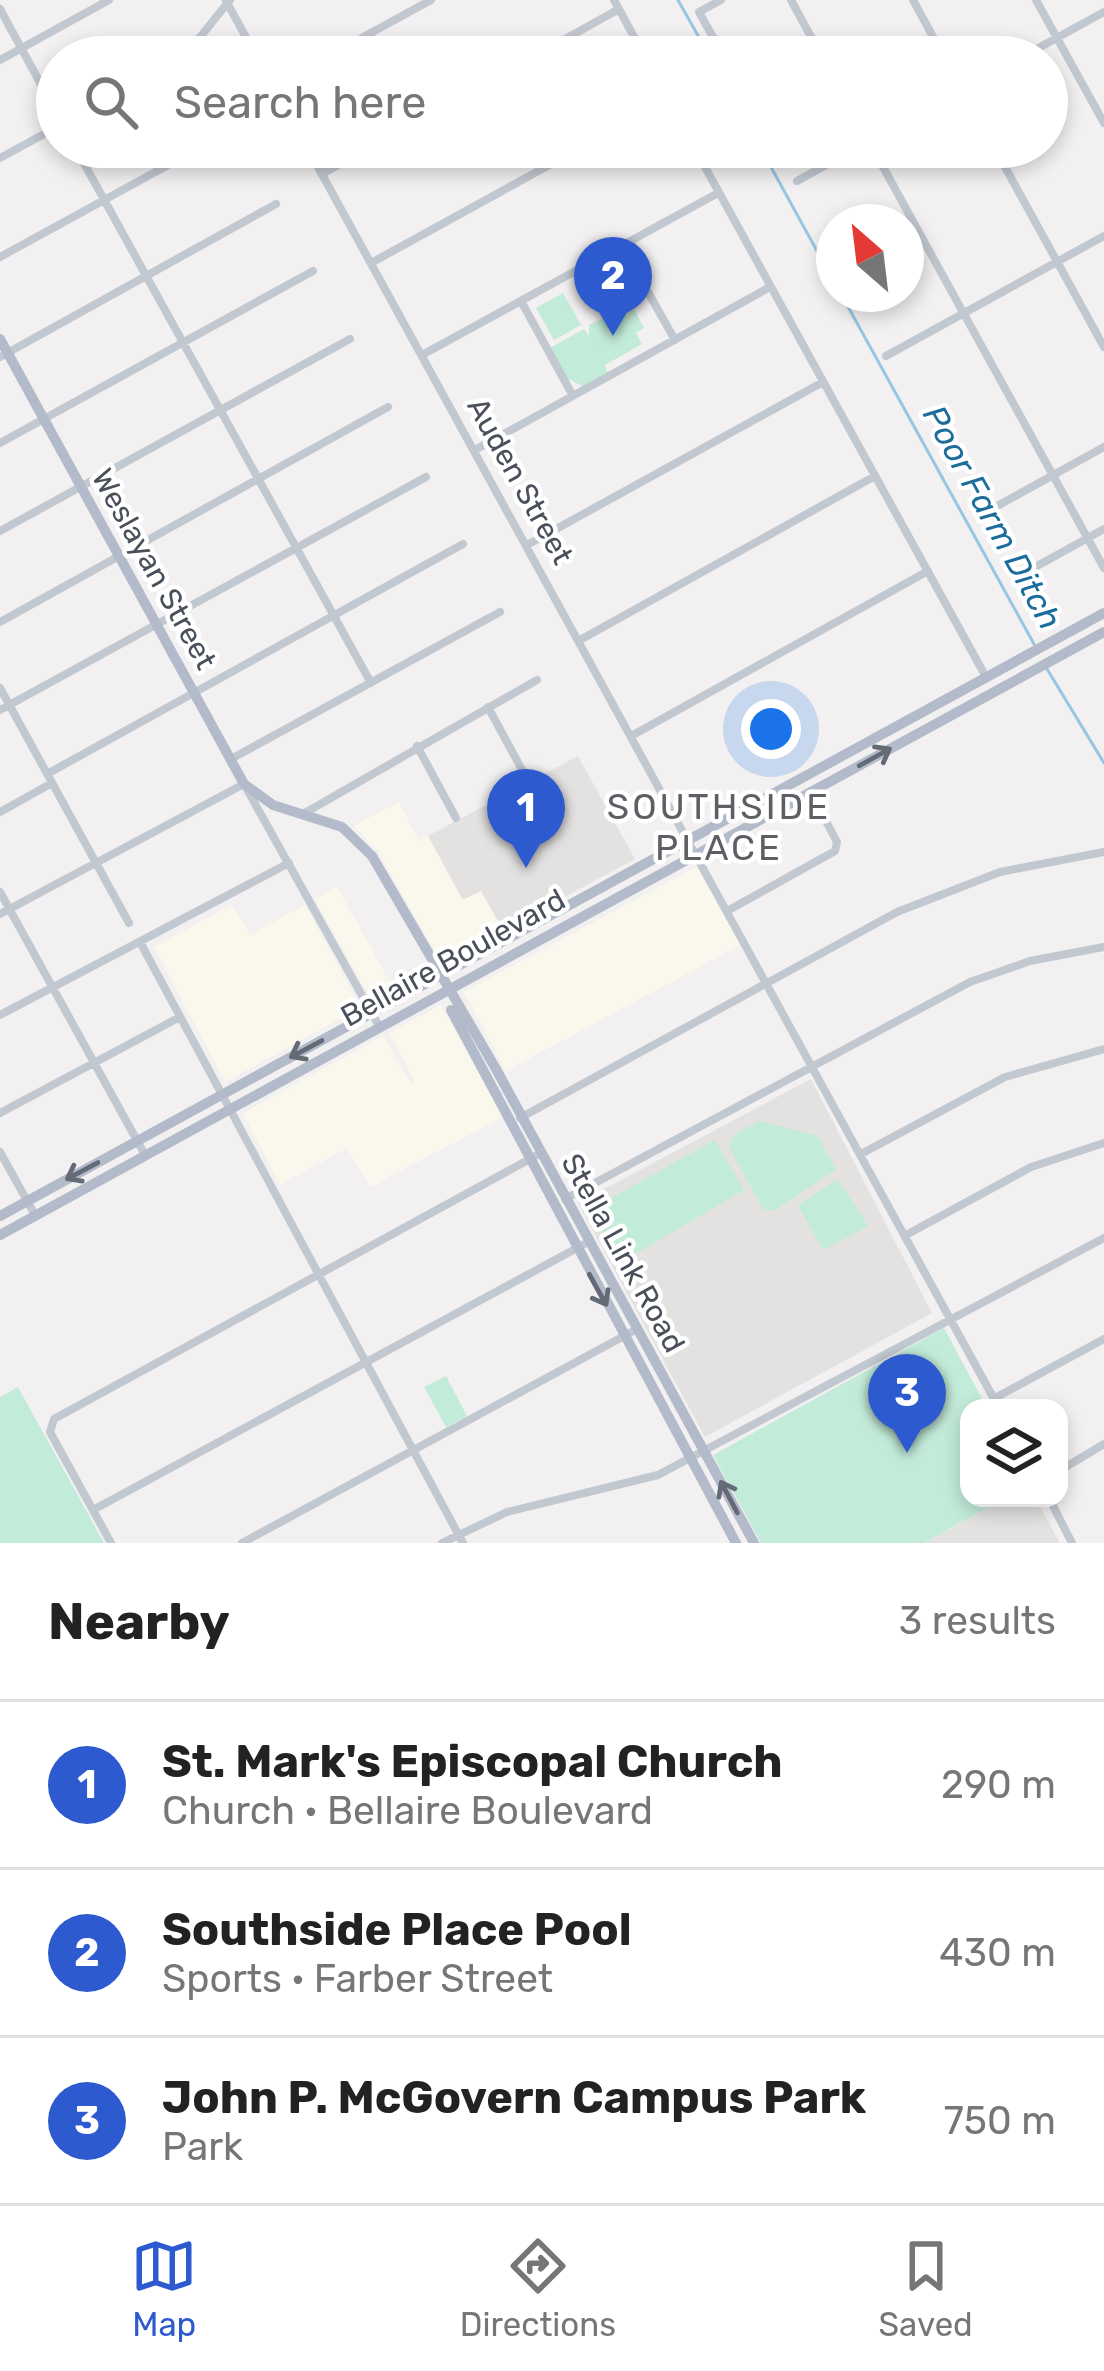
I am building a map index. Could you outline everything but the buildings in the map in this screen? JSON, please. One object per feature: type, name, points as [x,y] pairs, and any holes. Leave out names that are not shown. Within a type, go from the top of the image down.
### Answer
[{"type":"main road","name":"Weslayan Street","points":[[0,339],[4,355],[44,419],[244,784]]},
{"type":"main road","name":"Bellaire Boulevard","points":[[0,1216],[1104,613]]},
{"type":"main road","name":"Bellaire Boulevard","points":[[0,1234],[1104,632]]},
{"type":"main road","points":[[986,677],[994,692]]},
{"type":"main road","points":[[912,716],[921,732]]},
{"type":"main road","points":[[826,764],[834,779]]},
{"type":"main road","name":"Stella Link Road","points":[[244,784],[273,805],[342,827],[364,847],[560,1201],[590,1241],[751,1538]]},
{"type":"main road","points":[[593,892],[601,905]]},
{"type":"main road","points":[[502,942],[509,955]]},
{"type":"main road","name":"Stella Link Road","points":[[560,1201],[575,1249],[733,1542]]},
{"type":"main road","points":[[645,1375],[658,1368]]},
{"type":"main road","points":[[653,1390],[667,1383]]},
{"type":"main road","points":[[667,1415],[680,1408]]},
{"type":"street","points":[[43,36],[109,0]]},
{"type":"street","points":[[366,36],[431,0]]},
{"type":"street","points":[[712,36],[699,12],[721,0]]},
{"type":"street","points":[[791,0],[811,36]]},
{"type":"street","points":[[913,0],[933,36]]},
{"type":"street","points":[[1036,0],[1056,36]]},
{"type":"street","points":[[201,36],[229,1],[246,36]]},
{"type":"street","points":[[567,36],[617,5],[634,36]]},
{"type":"street","points":[[0,9],[36,76]]},
{"type":"street","points":[[1061,36],[1104,12]]},
{"type":"street","points":[[0,60],[36,40]]},
{"type":"street","points":[[1068,58],[1104,123]]},
{"type":"street","points":[[0,158],[36,138]]},
{"type":"street","points":[[86,168],[371,682]]},
{"type":"street","points":[[0,257],[163,168]]},
{"type":"street","name":"Auden Street","points":[[319,168],[995,1399]]},
{"type":"street","points":[[322,174],[333,168]]},
{"type":"street","points":[[371,263],[544,168]]},
{"type":"street","points":[[705,168],[986,677]]},
{"type":"street","points":[[796,182],[821,168]]},
{"type":"street","points":[[884,168],[1104,568]]},
{"type":"street","points":[[1006,168],[1104,347]]},
{"type":"street","points":[[422,355],[718,193]]},
{"type":"street","points":[[4,355],[276,204]]},
{"type":"street","points":[[886,356],[1104,236]]},
{"type":"street","points":[[622,246],[675,340]]},
{"type":"street","points":[[0,443],[313,271]]},
{"type":"street","points":[[475,450],[770,287]]},
{"type":"street","points":[[521,301],[573,396]]},
{"type":"street","points":[[0,531],[350,339]]},
{"type":"street","points":[[527,545],[823,382]]},
{"type":"street","points":[[0,622],[388,407]]},
{"type":"street","points":[[979,516],[1104,447]]},
{"type":"street","points":[[580,640],[875,476]]},
{"type":"street","points":[[5,707],[427,477]]},
{"type":"street","points":[[1018,576],[1104,530]]},
{"type":"street","points":[[0,812],[195,692],[463,544]]},
{"type":"street","points":[[633,735],[928,571]]},
{"type":"street","points":[[231,759],[500,613]]},
{"type":"street","points":[[303,814],[537,680]]},
{"type":"street","points":[[0,688],[5,707],[50,778],[129,923]]},
{"type":"street","points":[[488,707],[527,779]]},
{"type":"street","points":[[417,746],[456,818]]},
{"type":"street","points":[[5,912],[244,784]]},
{"type":"street","name":"Weslayan Street","points":[[244,784],[380,1026]]},
{"type":"street","points":[[729,910],[836,851],[837,842],[810,791]]},
{"type":"street","points":[[266,823],[273,805]]},
{"type":"street","points":[[516,1120],[954,887],[1104,852]]},
{"type":"street","points":[[0,1015],[289,863]]},
{"type":"street","points":[[0,892],[5,912],[52,986],[145,1155]]},
{"type":"street","points":[[140,942],[461,1538]]},
{"type":"street","points":[[560,1201],[970,982],[1030,961],[1104,946]]},
{"type":"street","points":[[0,1112],[180,1017]]},
{"type":"street","points":[[861,1154],[1005,1077],[1104,1049]]},
{"type":"street","points":[[906,1234],[1031,1167],[1104,1143]]},
{"type":"street","points":[[0,1152],[35,1215]]},
{"type":"street","points":[[111,1543],[48,1426],[536,1156]]},
{"type":"street","points":[[442,1543],[461,1538],[507,1512],[623,1486],[690,1458],[1104,1238]]},
{"type":"street","points":[[93,1510],[590,1241]]},
{"type":"street","points":[[242,1543],[638,1329]]},
{"type":"street","points":[[1004,1399],[1104,1339]]},
{"type":"street","points":[[1068,1466],[1104,1444]]},
{"type":"street","points":[[1054,1507],[1072,1543]]},
{"type":"street","points":[[733,1542],[751,1538]]},
{"type":"shaded area","points":[[578,756],[635,859],[503,930],[481,891],[463,900],[428,836]]},
{"type":"shaded area","points":[[399,802],[419,841],[428,836],[462,899],[481,890],[505,929],[442,964],[378,851],[354,826]]},
{"type":"shaded area","points":[[698,866],[742,944],[506,1071],[464,992]]},
{"type":"shaded area","points":[[337,886],[394,990],[372,1001],[315,899]]},
{"type":"shaded area","points":[[232,905],[250,935],[305,905],[358,1003],[349,1014],[225,1082],[154,947]]},
{"type":"shaded area","points":[[441,1005],[503,1117],[370,1187],[347,1148],[280,1185],[243,1113],[383,1036],[411,1083],[415,1081],[389,1033]]},
{"type":"shaded area","points":[[811,1079],[932,1313],[705,1437],[578,1203]]},
{"type":"shaded area","points":[[990,1507],[1040,1507],[1060,1543],[925,1543]]},
{"type":"green space","points":[[563,293],[581,325],[554,340],[536,308]]},
{"type":"green space","points":[[632,305],[644,328],[636,333],[642,344],[605,365],[608,373],[584,387],[567,378],[550,348],[584,329],[589,336],[589,325]]},
{"type":"green space","points":[[760,1121],[818,1136],[836,1170],[773,1211],[763,1209],[729,1147],[735,1134]]},
{"type":"green space","points":[[715,1140],[744,1190],[620,1263],[590,1210]]},
{"type":"green space","points":[[838,1179],[868,1226],[823,1250],[798,1205]]},
{"type":"green space","points":[[944,1328],[982,1399],[960,1399],[960,1507],[990,1507],[924,1543],[761,1543],[713,1455]]},
{"type":"green space","points":[[446,1376],[467,1416],[446,1427],[424,1387]]},
{"type":"green space","points":[[18,1387],[104,1543],[0,1543],[0,1397]]},
{"type":"waterway","name":"Poor Farm Ditch","points":[[678,0],[698,36]]},
{"type":"waterway","name":"Poor Farm Ditch","points":[[772,168],[816,249]]},
{"type":"waterway","name":"Poor Farm Ditch","points":[[851,312],[1034,644]]},
{"type":"waterway","name":"Poor Farm Ditch","points":[[1047,669],[1104,763]]},
{"type":"place","name":"Southside Place Pool","points":[[613,336]]},
{"type":"place","name":"St. Mark's Episcopal Church","points":[[526,868]]},
{"type":"place","name":"John P. McGovern Campus Park","points":[[907,1453]]},
{"type":"district","name":"SOUTHSIDE PLACE","points":[[719,826]]}]
